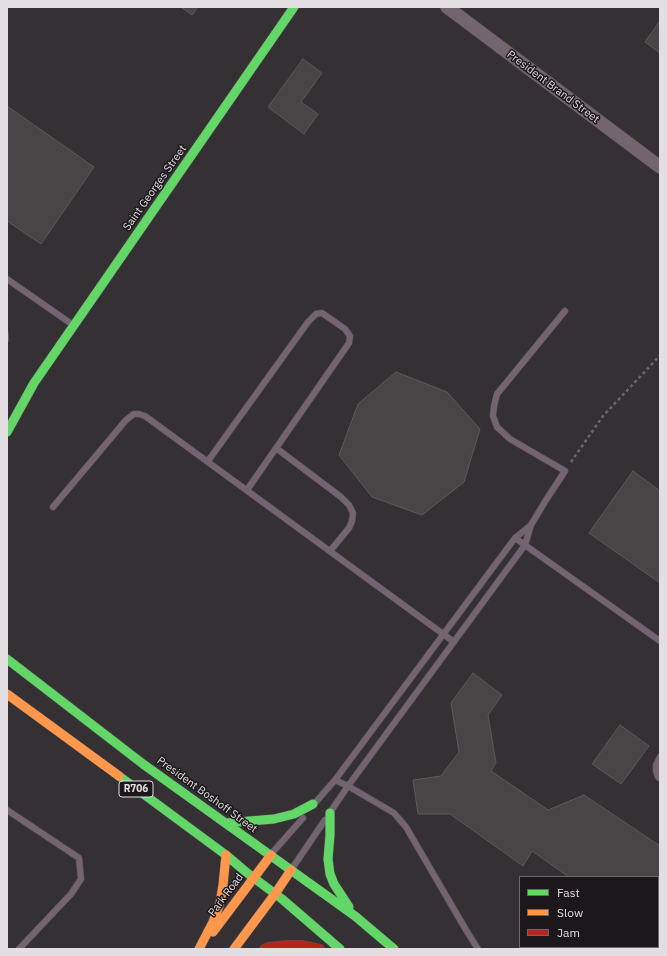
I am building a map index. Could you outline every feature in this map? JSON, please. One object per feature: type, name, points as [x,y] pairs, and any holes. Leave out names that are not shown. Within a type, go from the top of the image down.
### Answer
[{"type":"main road","name":"Saint Georges Street","points":[[7,432],[34,383],[294,7]]},
{"type":"main road","name":"Saint Georges Street","points":[[12,401],[34,383]]},
{"type":"main road","name":"President Boshoff Street","points":[[7,659],[143,764],[356,916],[394,949]]},
{"type":"main road","name":"R706","points":[[7,694],[226,855],[282,899],[340,949]]},
{"type":"main road","points":[[226,823],[274,819],[294,814],[313,804]]},
{"type":"main road","points":[[330,813],[328,859],[330,874],[334,884],[356,916]]},
{"type":"main road","points":[[200,949],[220,903],[226,855]]},
{"type":"main road","name":"Park Road","points":[[200,949],[271,855]]},
{"type":"main road","points":[[234,949],[291,870]]},
{"type":"main road","points":[[264,949],[268,947],[286,945],[302,945],[320,949]]},
{"type":"street","name":"President Brand Street","points":[[446,7],[660,167]]},
{"type":"lane","points":[[7,279],[74,326]]},
{"type":"lane","points":[[291,870],[348,786],[525,545],[531,525],[565,470],[510,439],[497,426],[493,416],[497,394],[565,311]]},
{"type":"lane","points":[[208,461],[308,322],[316,314],[322,313],[346,329],[350,336],[349,343],[247,490]]},
{"type":"lane","points":[[53,507],[126,420],[134,414],[145,416],[454,642]]},
{"type":"lane","points":[[276,448],[341,497],[349,505],[353,513],[352,521],[349,528],[330,551]]},
{"type":"lane","points":[[271,855],[335,780],[515,538],[531,525]]},
{"type":"lane","points":[[515,538],[660,641]]},
{"type":"lane","points":[[660,757],[656,765],[656,771],[660,778]]},
{"type":"lane","points":[[335,780],[348,786],[394,814],[406,828],[478,949]]},
{"type":"lane","points":[[7,810],[79,858],[81,879],[71,894],[19,949]]},
{"type":"path","points":[[565,470],[602,416],[660,355]]},
{"type":"building","points":[[181,7],[198,7],[192,15]]},
{"type":"building","points":[[660,21],[660,53],[645,42]]},
{"type":"building","points":[[303,59],[322,73],[301,102],[318,114],[304,134],[268,107]]},
{"type":"building","points":[[7,106],[94,167],[41,244],[7,221]]},
{"type":"building","points":[[7,323],[9,341],[7,342]]},
{"type":"building","points":[[396,372],[447,392],[480,429],[464,482],[422,515],[372,497],[339,455],[358,404]]},
{"type":"building","points":[[633,471],[660,491],[660,583],[589,533]]},
{"type":"building","points":[[473,673],[502,695],[488,715],[496,763],[491,771],[548,810],[584,795],[660,846],[659,915],[659,876],[568,876],[532,851],[523,866],[450,814],[418,814],[413,780],[441,776],[459,752],[451,703]]},
{"type":"building","points":[[620,725],[649,746],[621,784],[592,764]]},
{"type":"building","points":[[592,948],[594,949],[562,949]]},
{"type":"building","points":[[596,948],[624,948],[623,949]]},
{"type":"traffic: fast","points":[[7,432],[34,383],[294,7]]},
{"type":"traffic: fast","points":[[7,659],[143,764],[355,916],[394,949]]},
{"type":"traffic: fast","points":[[119,776],[226,855],[282,899],[340,949]]},
{"type":"traffic: fast","points":[[226,823],[274,819],[294,814],[313,804]]},
{"type":"traffic: fast","points":[[330,813],[328,859],[330,874],[334,884],[349,907]]},
{"type":"traffic: slow","points":[[7,694],[119,776]]},
{"type":"traffic: slow","points":[[199,949],[213,922],[220,903],[226,855]]},
{"type":"traffic: slow","points":[[213,932],[271,855]]},
{"type":"traffic: slow","points":[[234,949],[291,870]]},
{"type":"traffic: jam","points":[[264,949],[268,947],[286,945],[302,945],[320,949]]}]
